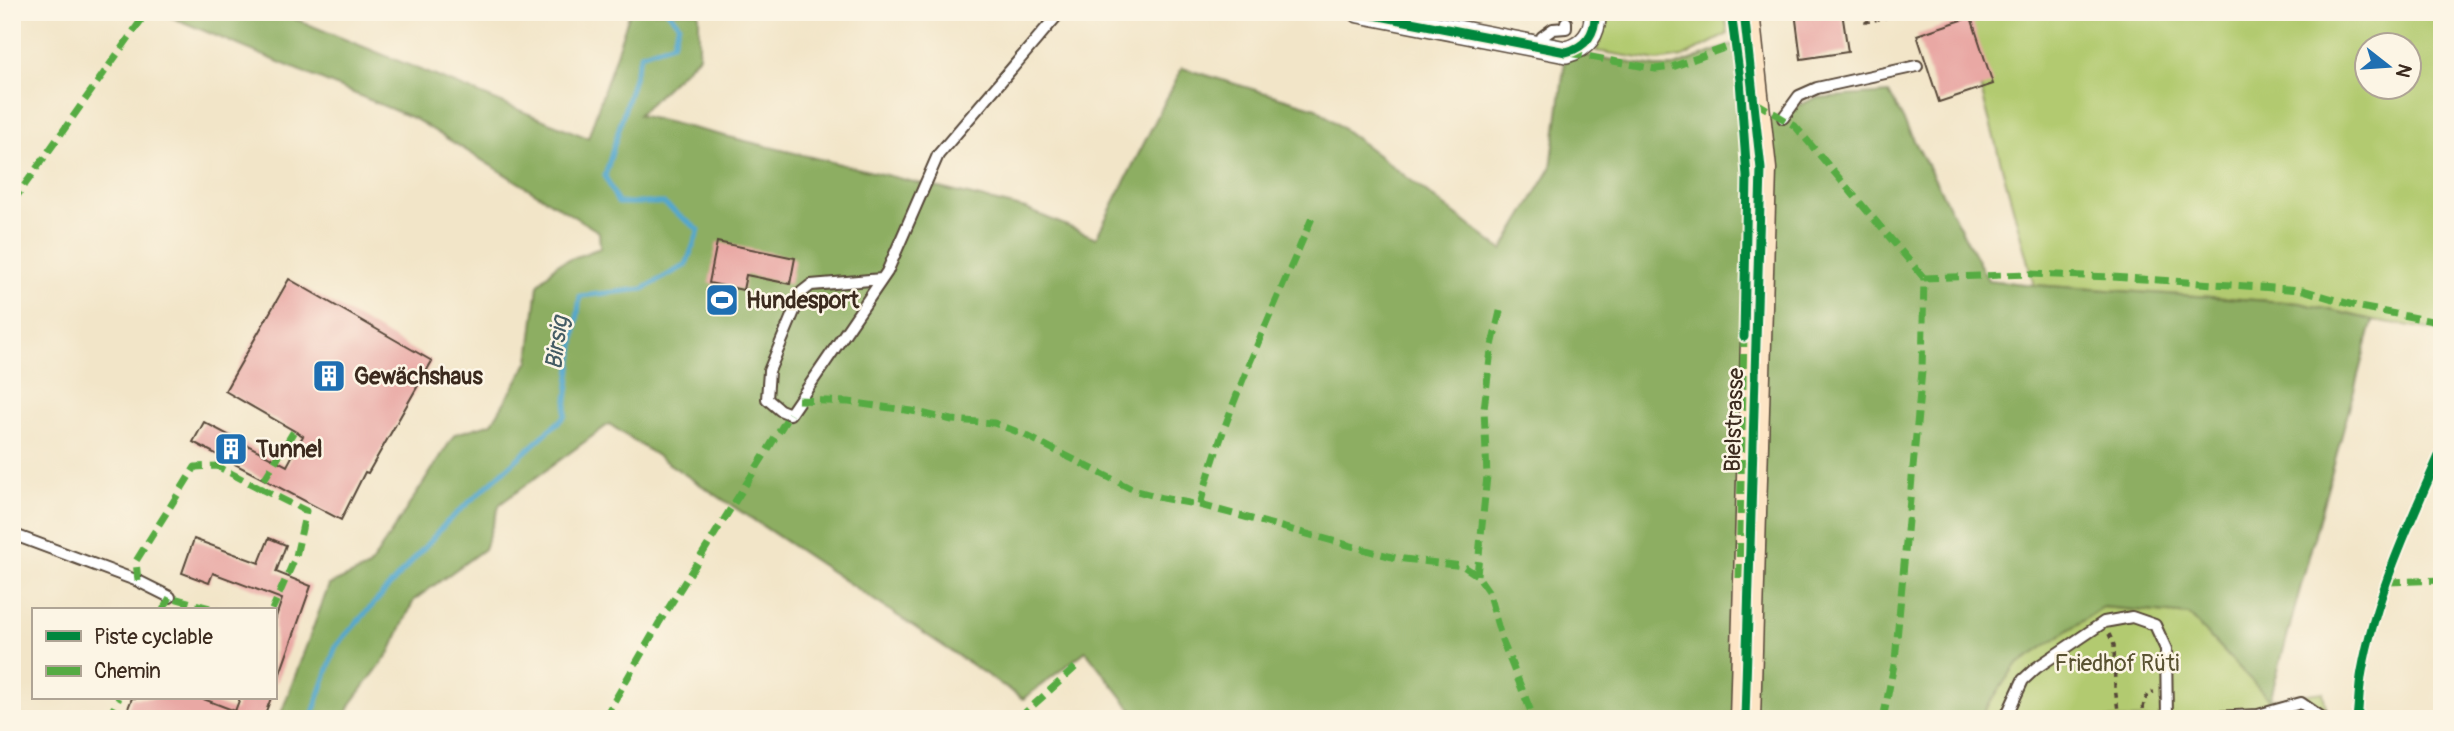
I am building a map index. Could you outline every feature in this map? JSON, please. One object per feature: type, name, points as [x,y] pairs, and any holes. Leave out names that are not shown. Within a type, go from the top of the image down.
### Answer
[{"type":"main road","name":"Bielstrasse","points":[[1745,719],[1761,169],[1746,26]]},
{"type":"street","points":[[1359,12],[1476,28],[1566,52],[1586,42],[1592,33],[1595,12]]},
{"type":"lane","points":[[882,279],[811,285],[802,292],[769,370],[767,399],[780,410],[790,414],[882,279],[939,155],[1059,12]]},
{"type":"lane","points":[[1529,41],[1542,37],[1553,29],[1566,28],[1566,22]]},
{"type":"lane","points":[[1783,118],[1799,96],[1816,88],[1917,66]]},
{"type":"lane","points":[[12,534],[170,597]]},
{"type":"lane","points":[[2005,719],[2023,680],[2058,652],[2104,622],[2132,617],[2155,625],[2166,649],[2167,718],[2258,717],[2301,703],[2323,719]]},
{"type":"path","points":[[1861,12],[1866,22],[1909,12]]},
{"type":"path","points":[[2104,622],[2114,645],[2119,719]]},
{"type":"path","points":[[2144,719],[2142,708],[2149,693],[2167,692]]},
{"type":"green space","points":[[159,12],[278,12],[588,138],[630,12],[699,12],[699,56],[638,115],[1026,209],[1096,238],[1182,68],[1316,108],[1502,250],[1551,168],[1566,52],[1656,67],[1672,67],[1748,39],[1758,125],[1815,98],[1889,93],[1988,280],[2300,303],[2373,320],[2270,700],[2189,615],[2103,607],[2015,666],[1979,719],[1139,719],[1086,651],[1023,699],[609,424],[500,504],[484,549],[414,600],[390,652],[351,704],[345,719],[279,719],[329,585],[369,567],[455,434],[492,423],[529,361],[538,285],[557,264],[600,248],[599,232],[415,119]]},
{"type":"green space","points":[[1604,12],[1725,12],[1728,34],[1683,57],[1657,61],[1596,51],[1605,27]]},
{"type":"green space","points":[[1960,12],[2442,12],[2442,331],[2373,320],[2300,303],[2034,285]]},
{"type":"green space","name":"Friedhof Rüti","points":[[2102,607],[2189,615],[2270,699],[2323,692],[2328,719],[1979,719],[2015,666]]},
{"type":"building","points":[[1795,12],[1842,12],[1848,52],[1801,59]]},
{"type":"building","points":[[1971,17],[1993,84],[1939,102],[1917,35]]},
{"type":"building","points":[[717,242],[795,258],[790,284],[746,275],[743,290],[709,283]]},
{"type":"building","name":"Gewächshaus","points":[[289,279],[432,361],[368,473],[365,472],[341,520],[193,442],[204,422],[287,466],[303,436],[225,391]]},
{"type":"building","points":[[269,538],[286,545],[276,572],[311,586],[277,682],[276,617],[282,599],[213,573],[209,583],[182,573],[194,539],[259,563]]},
{"type":"building","points":[[131,700],[206,700],[235,711],[239,700],[270,700],[263,719],[124,719]]},
{"type":"waterway","name":"Birsig","points":[[311,719],[336,646],[447,522],[565,416],[580,296],[643,289],[686,265],[699,230],[663,203],[618,203],[605,176],[641,54],[673,43],[679,24],[668,12]]},
{"type":"marked path","points":[[12,203],[147,12]]},
{"type":"marked path","points":[[1569,53],[1656,69],[1672,67],[1741,42]]},
{"type":"marked path","points":[[1755,102],[1795,126],[1924,278]]},
{"type":"marked path","points":[[1200,505],[1237,394],[1314,213]]},
{"type":"marked path","points":[[1924,278],[2031,274],[2303,290],[2360,307],[2442,323]]},
{"type":"marked path","points":[[1883,719],[1895,660],[1922,371],[1924,278]]},
{"type":"marked path","points":[[1477,575],[1487,476],[1484,409],[1491,350],[1501,307]]},
{"type":"marked path","points":[[1739,578],[1744,333]]},
{"type":"marked path","points":[[798,400],[849,402],[952,420],[994,423],[1023,434],[1134,490],[1396,558],[1463,566],[1477,575],[1488,591],[1502,640],[1534,719]]},
{"type":"marked path","points":[[604,719],[659,623],[790,414]]},
{"type":"marked path","points":[[138,581],[136,561],[195,467],[217,466],[259,488],[294,431]]},
{"type":"marked path","points":[[259,488],[306,511],[296,556],[273,608]]},
{"type":"marked path","points":[[2388,582],[2442,580]]},
{"type":"marked path","points":[[164,608],[170,597],[210,608]]},
{"type":"marked path","points":[[1018,719],[1078,665]]},
{"type":"marked path","points":[[108,719],[118,700]]},
{"type":"cycle path","points":[[1359,12],[1566,52],[1579,47],[1592,33],[1595,12]]},
{"type":"cycle path","points":[[1731,12],[1740,80],[1747,177],[1744,337]]},
{"type":"cycle path","points":[[1744,12],[1761,169],[1745,719]]},
{"type":"cycle path","points":[[2357,719],[2362,671],[2376,613],[2396,557],[2442,449]]},
{"type":"place","name":"Hundesport","points":[[722,300]]},
{"type":"place","name":"Gewächshaus","points":[[329,376]]},
{"type":"place","name":"Tunnel","points":[[231,449]]}]
